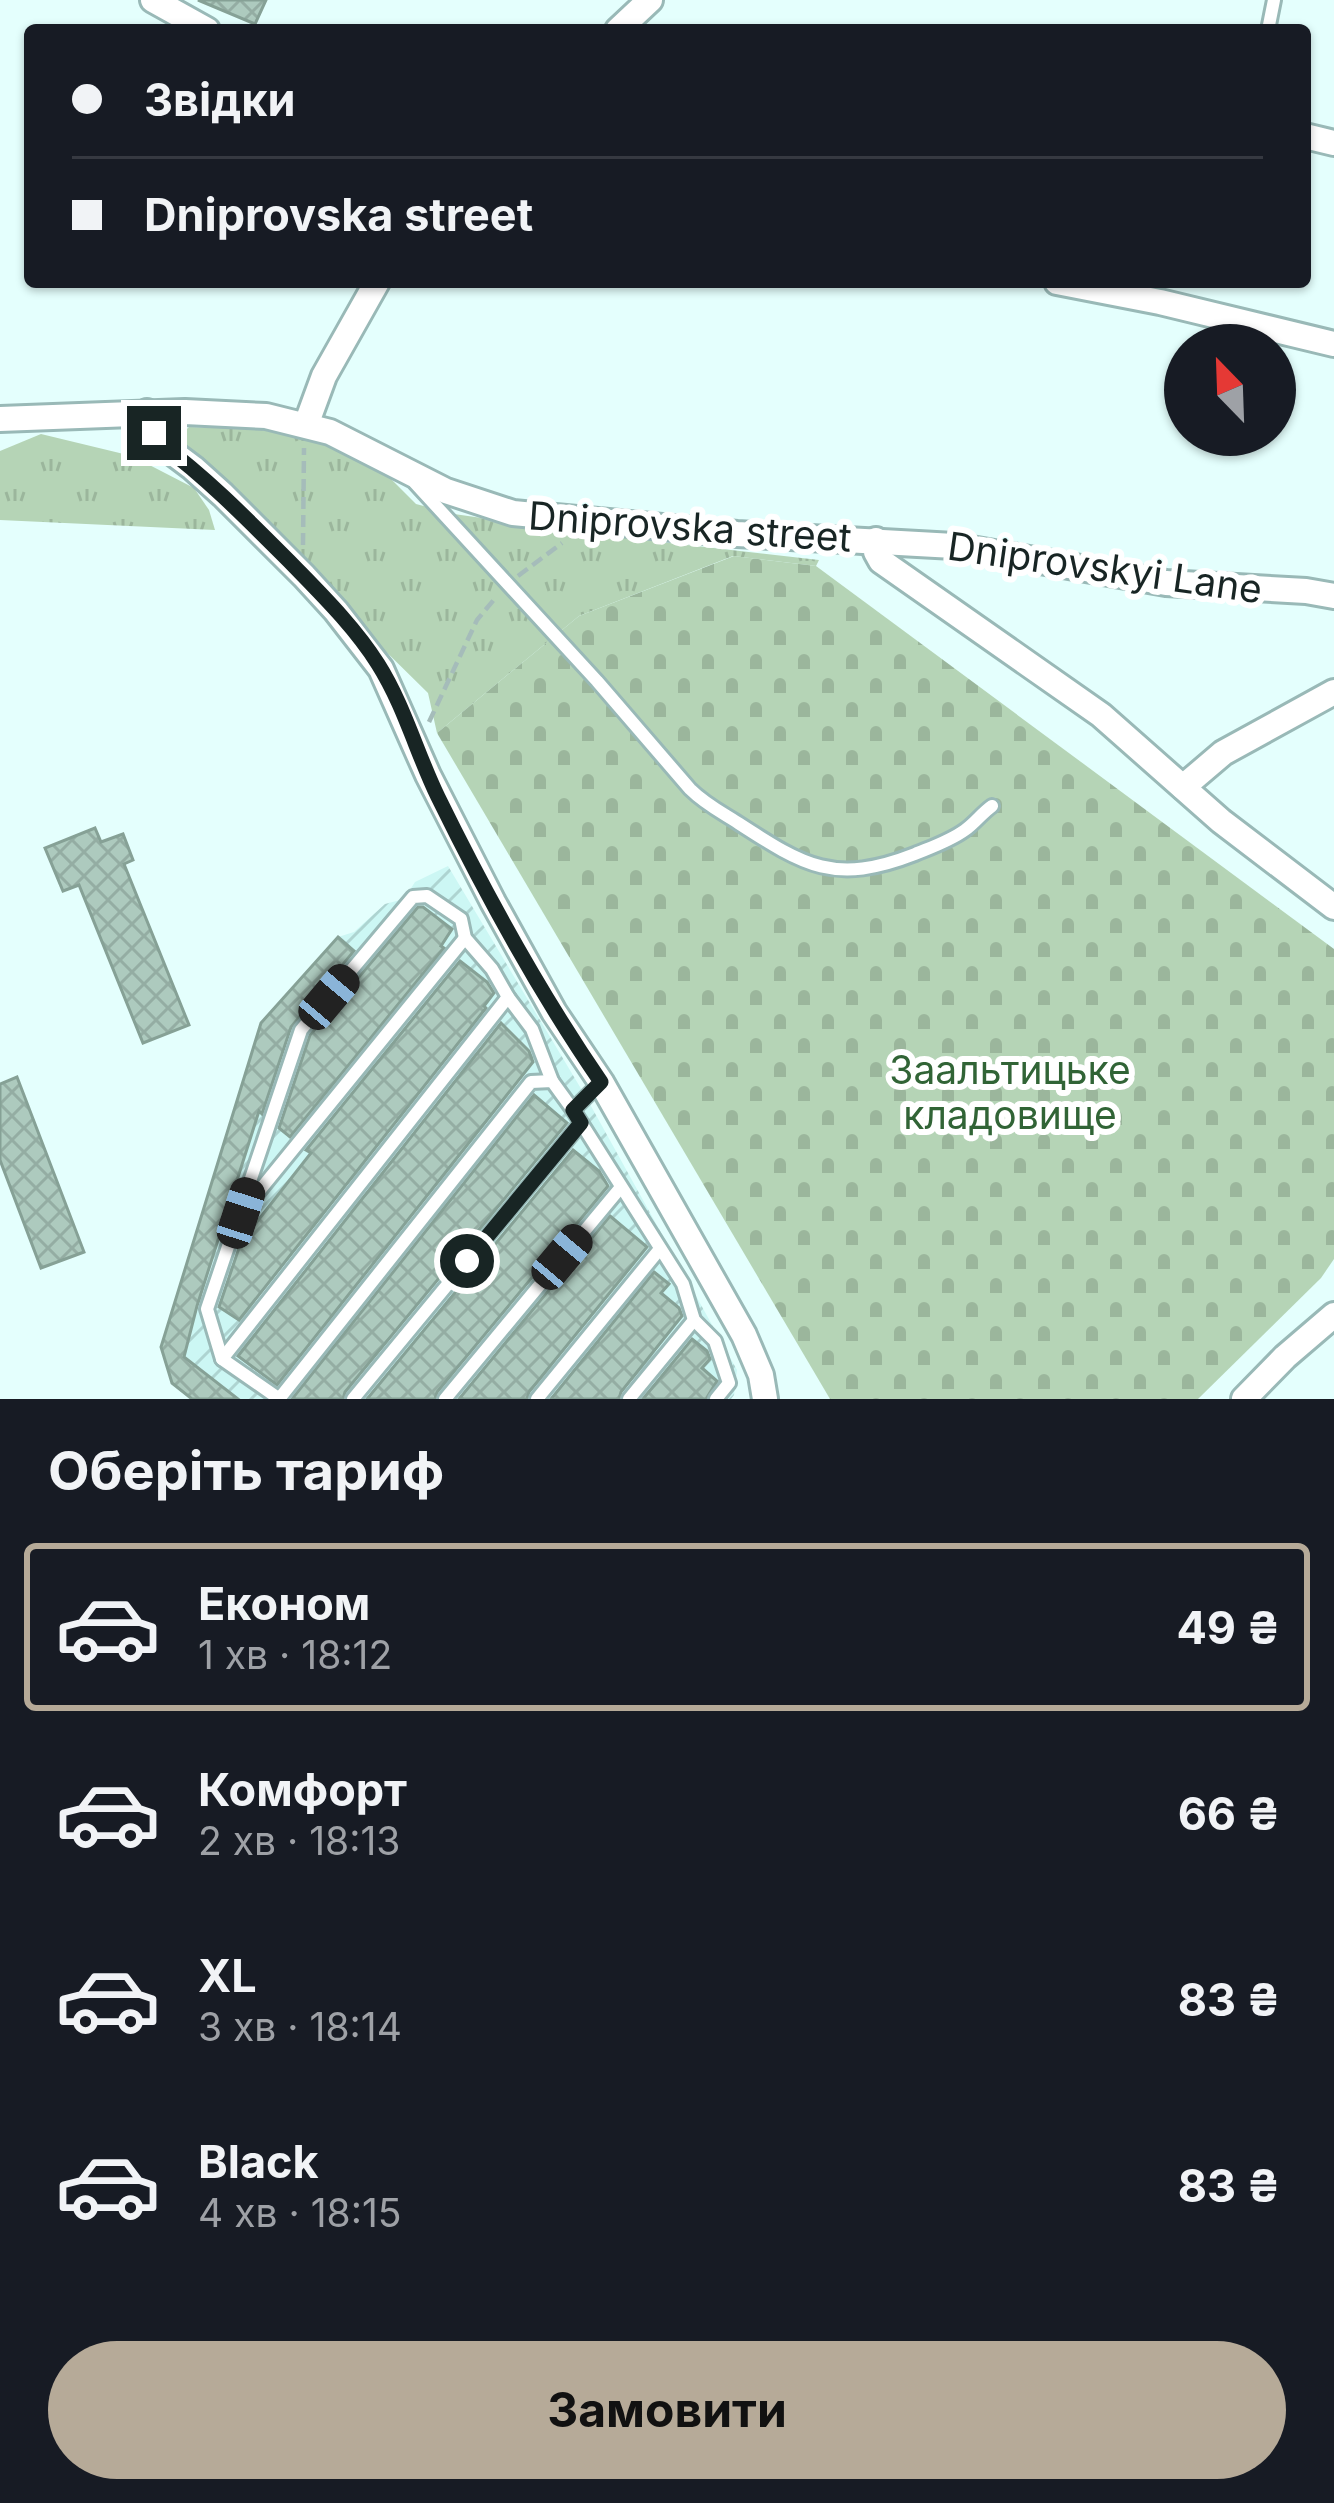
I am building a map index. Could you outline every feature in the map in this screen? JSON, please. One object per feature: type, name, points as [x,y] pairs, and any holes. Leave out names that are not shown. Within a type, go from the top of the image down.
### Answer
[{"type":"street","points":[[153,0],[202,17]]},
{"type":"street","points":[[624,24],[650,0]]},
{"type":"street","points":[[306,424],[324,376],[374,288]]},
{"type":"street","points":[[1088,288],[1334,344]]},
{"type":"street","points":[[147,412],[161,444],[208,481],[304,576],[372,655],[391,687],[445,811],[534,977],[601,1082],[744,1335],[761,1375],[765,1399]]},
{"type":"street","name":"Dniprovska street","points":[[0,419],[147,412],[266,416],[330,432],[446,491],[513,513],[737,535],[876,540],[881,561],[1070,691],[1285,873],[1334,907]]},
{"type":"street","name":"Dniprovskyi Lane","points":[[876,540],[954,546],[1166,583],[1334,596]]},
{"type":"street","points":[[1183,787],[1223,753],[1334,692]]},
{"type":"street","points":[[1244,1399],[1334,1315]]},
{"type":"lane","points":[[402,468],[690,790],[778,851],[832,869],[872,867],[953,838],[992,806]]},
{"type":"lane","points":[[552,1081],[530,1082],[279,1398],[222,1359],[207,1309],[302,1030],[412,897],[427,896],[461,919],[466,938],[493,969],[532,1029],[552,1081],[682,1284],[694,1320],[715,1341],[729,1383],[716,1399]]},
{"type":"lane","points":[[241,1213],[466,938]]},
{"type":"lane","points":[[222,1359],[508,997]]},
{"type":"lane","points":[[573,1110],[601,1082]]},
{"type":"lane","points":[[352,1399],[581,1123]]},
{"type":"lane","points":[[446,1399],[621,1186]]},
{"type":"lane","points":[[537,1399],[659,1250]]},
{"type":"lane","points":[[629,1399],[694,1320]]},
{"type":"path","points":[[304,576],[306,424]]},
{"type":"path","points":[[417,749],[477,620],[508,584],[595,522]]},
{"type":"shaded area","points":[[448,866],[586,1097],[737,1370],[731,1399],[192,1399],[172,1383],[161,1347],[261,1023],[338,937],[354,932],[385,904],[404,899],[415,882]]},
{"type":"green space","points":[[189,427],[257,429],[312,440],[389,477],[416,504],[454,514],[819,560],[816,566],[733,556],[579,616],[437,733],[428,693],[173,442]]},
{"type":"green space","points":[[41,434],[132,456],[194,488],[215,530],[0,520],[0,451]]},
{"type":"green space","name":"Заальтицьке кладовище","points":[[734,556],[816,566],[1334,949],[1334,1259],[1321,1278],[1198,1399],[830,1399],[437,733],[579,616]]},
{"type":"building","points":[[198,0],[266,0],[255,24]]},
{"type":"building","points":[[95,828],[101,842],[123,834],[133,860],[124,864],[189,1025],[143,1043],[79,885],[63,891],[45,848]]},
{"type":"building","points":[[418,907],[452,929],[444,948],[290,1137],[279,1128],[310,1035]]},
{"type":"building","points":[[338,937],[354,951],[291,1027],[262,1114],[259,1111],[184,1357],[238,1399],[192,1399],[172,1383],[161,1347],[261,1023]]},
{"type":"building","points":[[460,961],[494,993],[486,1008],[239,1320],[219,1307],[241,1242],[311,1153],[306,1150]]},
{"type":"building","points":[[501,1023],[529,1051],[533,1062],[277,1385],[238,1356]]},
{"type":"building","points":[[17,1077],[84,1252],[41,1268],[0,1160],[0,1084]]},
{"type":"building","points":[[534,1095],[567,1123],[343,1399],[292,1399]]},
{"type":"building","points":[[573,1150],[599,1171],[608,1186],[435,1399],[367,1399]]},
{"type":"building","points":[[610,1216],[647,1247],[527,1399],[459,1399]]},
{"type":"building","points":[[654,1272],[669,1284],[661,1293],[682,1316],[619,1399],[551,1399]]},
{"type":"building","points":[[692,1339],[707,1351],[710,1359],[702,1368],[717,1381],[706,1399],[643,1399]]},
{"type":"route","points":[[154,433],[304,576],[372,655],[493,902],[554,1012],[601,1082],[573,1110],[581,1123],[467,1261]]}]
